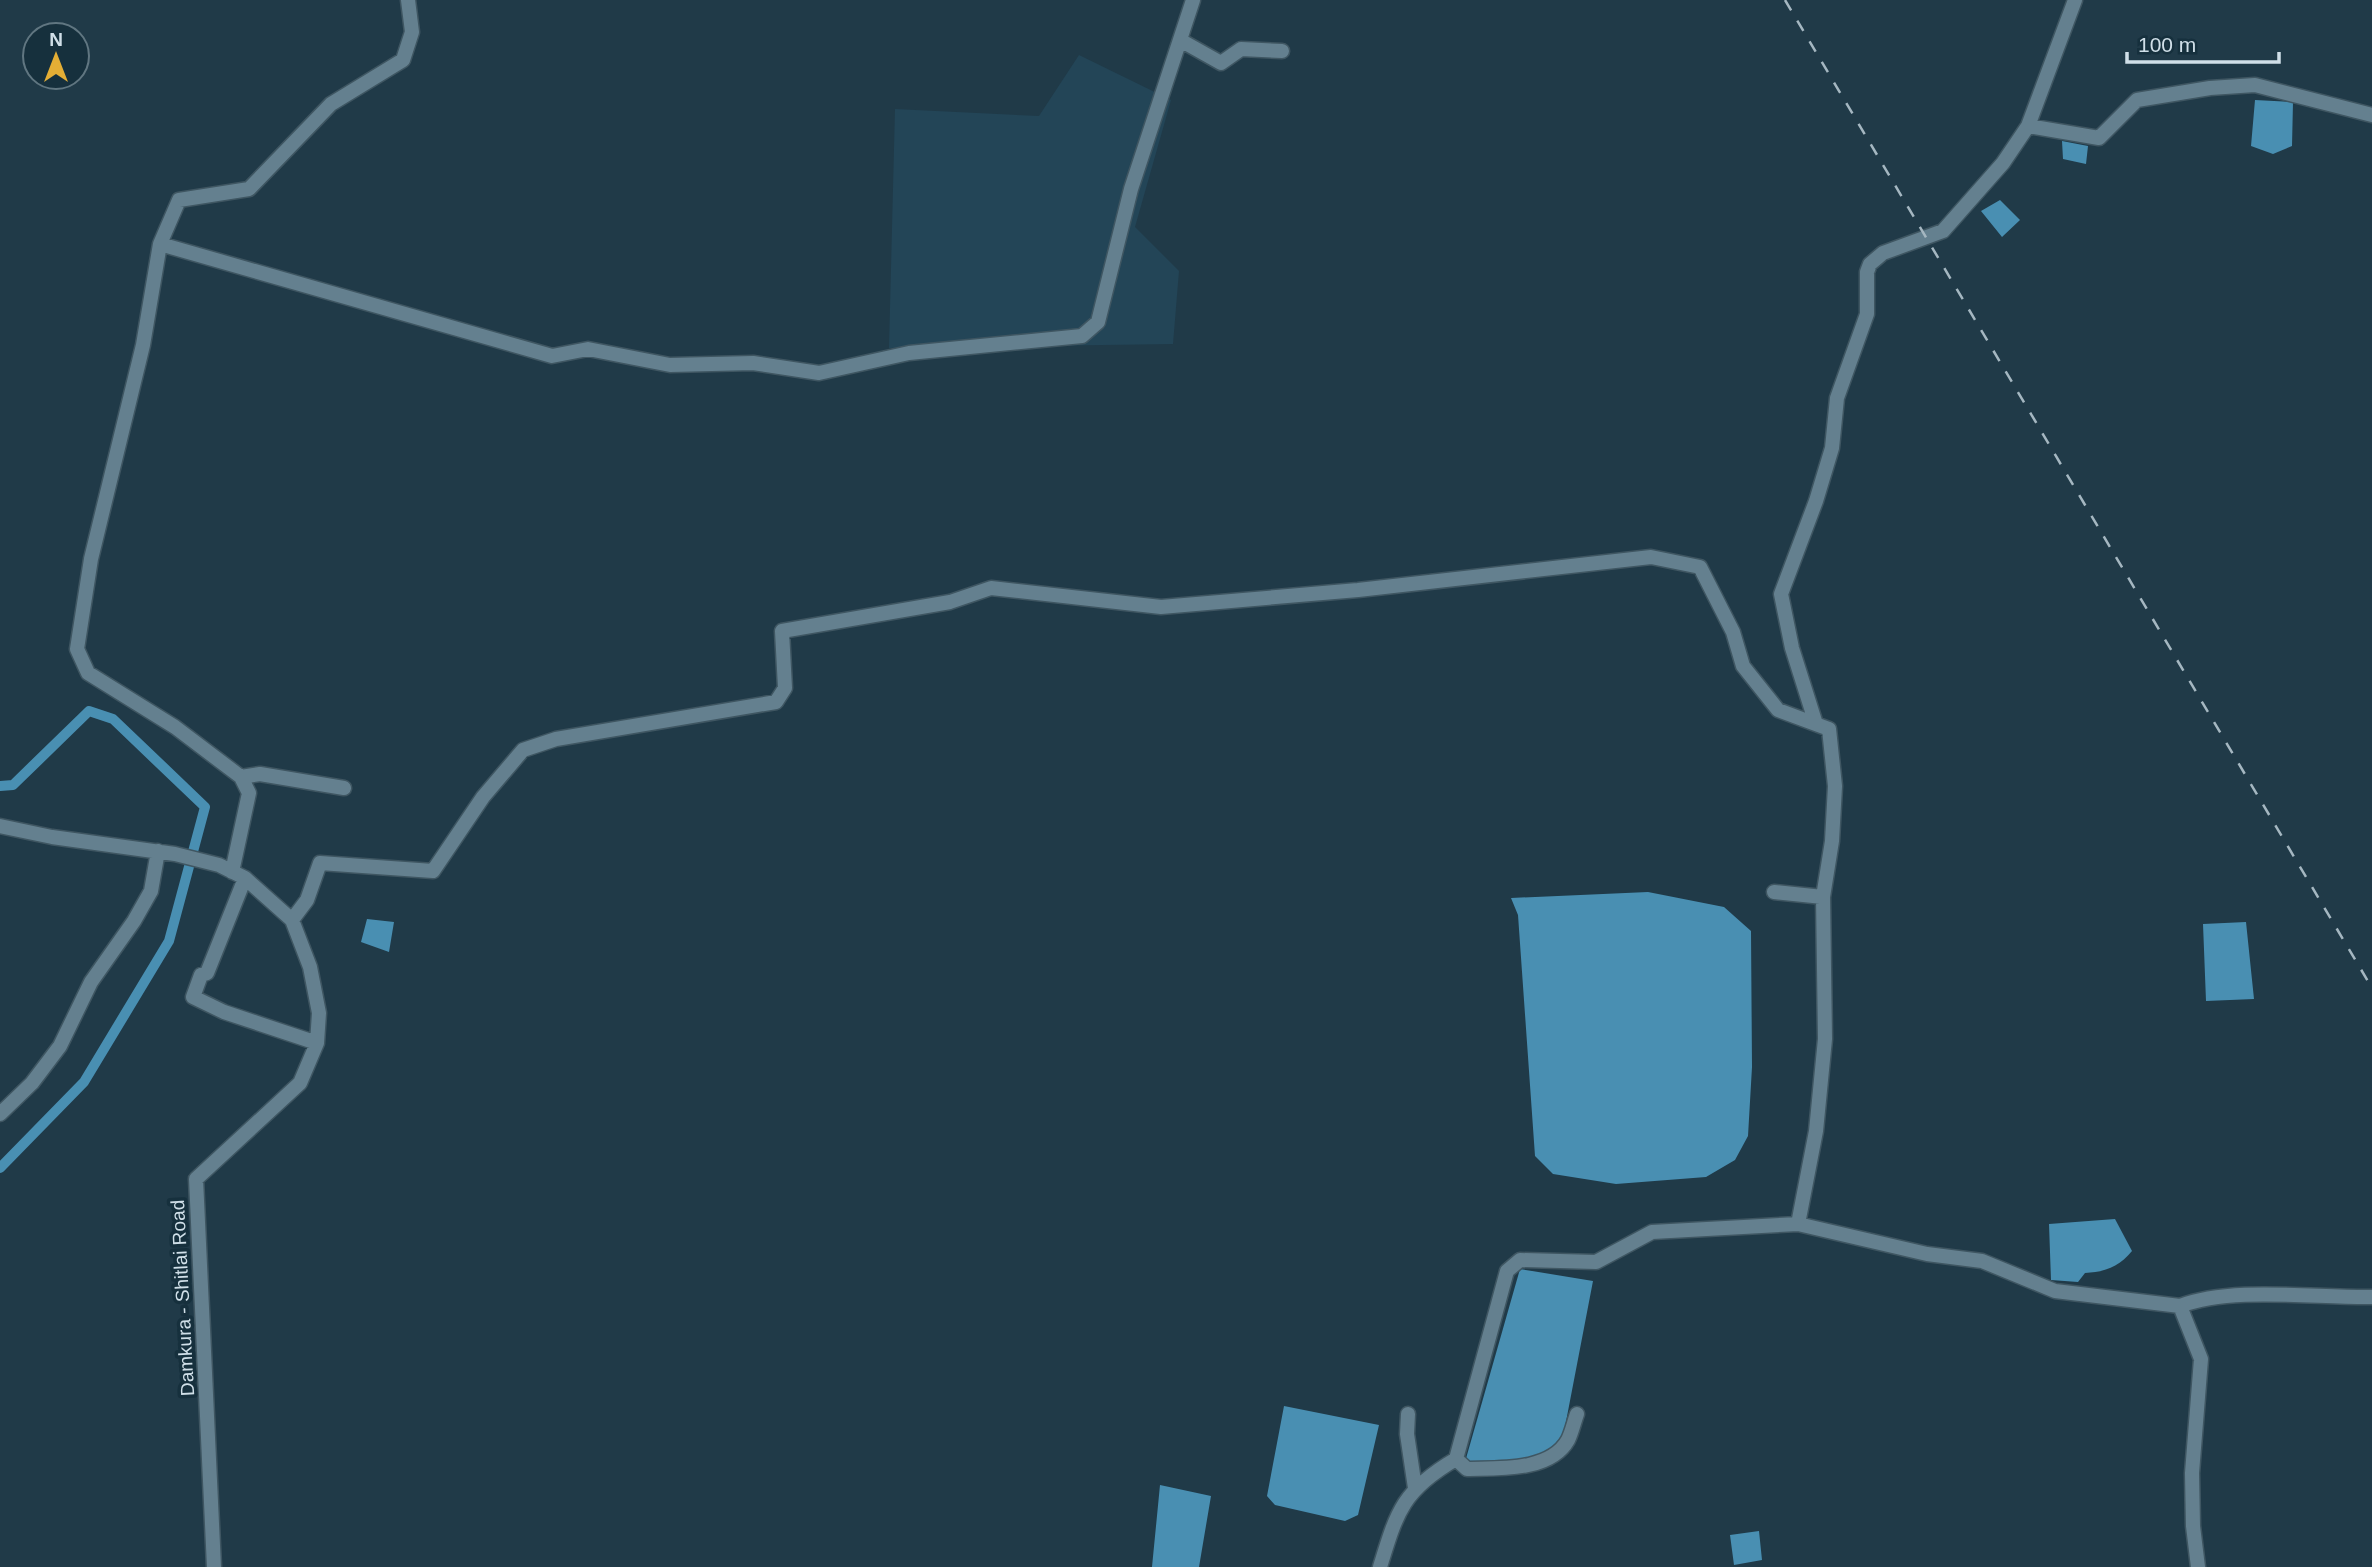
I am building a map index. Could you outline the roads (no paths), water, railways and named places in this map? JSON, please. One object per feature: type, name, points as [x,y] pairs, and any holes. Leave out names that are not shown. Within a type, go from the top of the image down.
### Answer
[{"type":"street","points":[[317,1043],[224,1012],[193,997],[201,975],[207,974],[212,962],[249,793],[241,777],[175,727],[88,673],[77,649],[91,559],[143,345],[160,244],[180,200],[249,189],[331,104],[403,60],[412,32],[408,0]]},
{"type":"street","points":[[160,244],[552,356],[588,349],[670,365],[753,363],[819,373],[909,353],[1082,336],[1098,322],[1131,189],[1193,0]]},
{"type":"street","points":[[1816,724],[1792,648],[1781,594],[1816,500],[1832,447],[1837,398],[1867,314],[1867,272],[1870,264],[1883,253],[1942,231],[2003,163],[2028,126],[2075,0]]},
{"type":"street","points":[[1180,40],[1221,63],[1241,49],[1282,51]]},
{"type":"street","points":[[2028,126],[2099,138],[2137,100],[2255,85],[2372,115]]},
{"type":"street","points":[[292,919],[307,900],[320,863],[373,864],[433,871],[482,797],[523,750],[556,739],[776,702],[785,688],[782,631],[950,602],[991,589],[1161,607],[1358,590],[1651,557],[1700,567],[1733,632],[1742,666],[1778,709],[1829,729],[1835,786],[1832,841],[1823,897],[1825,1039],[1816,1131],[1798,1224]]},
{"type":"street","points":[[241,777],[260,774],[344,788]]},
{"type":"street","points":[[0,826],[52,837],[175,854],[232,872]]},
{"type":"street","points":[[0,1114],[32,1083],[60,1046],[91,982],[134,921],[151,891],[158,851]]},
{"type":"street","name":"Damkura - Shitlai Road","points":[[214,1567],[195,1179],[300,1083],[317,1043],[319,1013],[310,967],[292,919],[232,872]]},
{"type":"street","points":[[1774,892],[1823,897]]},
{"type":"street","points":[[1380,1567],[1395,1516],[1426,1477],[1456,1459],[1507,1271],[1520,1260],[1596,1262],[1652,1232],[1798,1224],[1927,1254],[1982,1262],[2055,1291],[2180,1306],[2205,1297],[2229,1295],[2372,1297]]},
{"type":"street","points":[[2180,1306],[2201,1359],[2192,1473],[2193,1527],[2199,1567]]},
{"type":"street","points":[[1408,1414],[1407,1434],[1415,1488]]},
{"type":"street","points":[[1456,1459],[1467,1469],[1514,1468],[1552,1458],[1567,1441],[1577,1414]]},
{"type":"water","points":[[2255,100],[2293,102],[2292,146],[2273,154],[2251,146]]},
{"type":"water","points":[[2062,141],[2088,146],[2086,164],[2063,159]]},
{"type":"water","points":[[2000,200],[2020,220],[2002,237],[1981,211]]},
{"type":"water","points":[[1648,892],[1724,907],[1751,931],[1752,1067],[1748,1136],[1735,1160],[1706,1177],[1616,1184],[1553,1174],[1535,1156],[1518,915],[1511,898]]},
{"type":"water","points":[[367,919],[394,922],[389,952],[361,942]]},
{"type":"water","points":[[2246,922],[2254,999],[2206,1001],[2203,924]]},
{"type":"water","points":[[2115,1219],[2132,1251],[2122,1261],[2111,1268],[2085,1273],[2078,1282],[2051,1280],[2049,1224]]},
{"type":"water","points":[[1520,1269],[1593,1281],[1564,1432],[1555,1450],[1511,1460],[1465,1462]]},
{"type":"water","points":[[1284,1406],[1379,1425],[1358,1515],[1345,1521],[1275,1505],[1267,1496]]},
{"type":"water","points":[[1160,1485],[1211,1496],[1199,1567],[1152,1567]]},
{"type":"water","points":[[1759,1531],[1762,1560],[1734,1565],[1730,1535]]},
{"type":"waterway","points":[[0,786],[13,785],[89,711],[113,719],[205,807],[169,941],[84,1082],[0,1168]]},
{"type":"railway","points":[[1785,0],[2372,988]]}]
